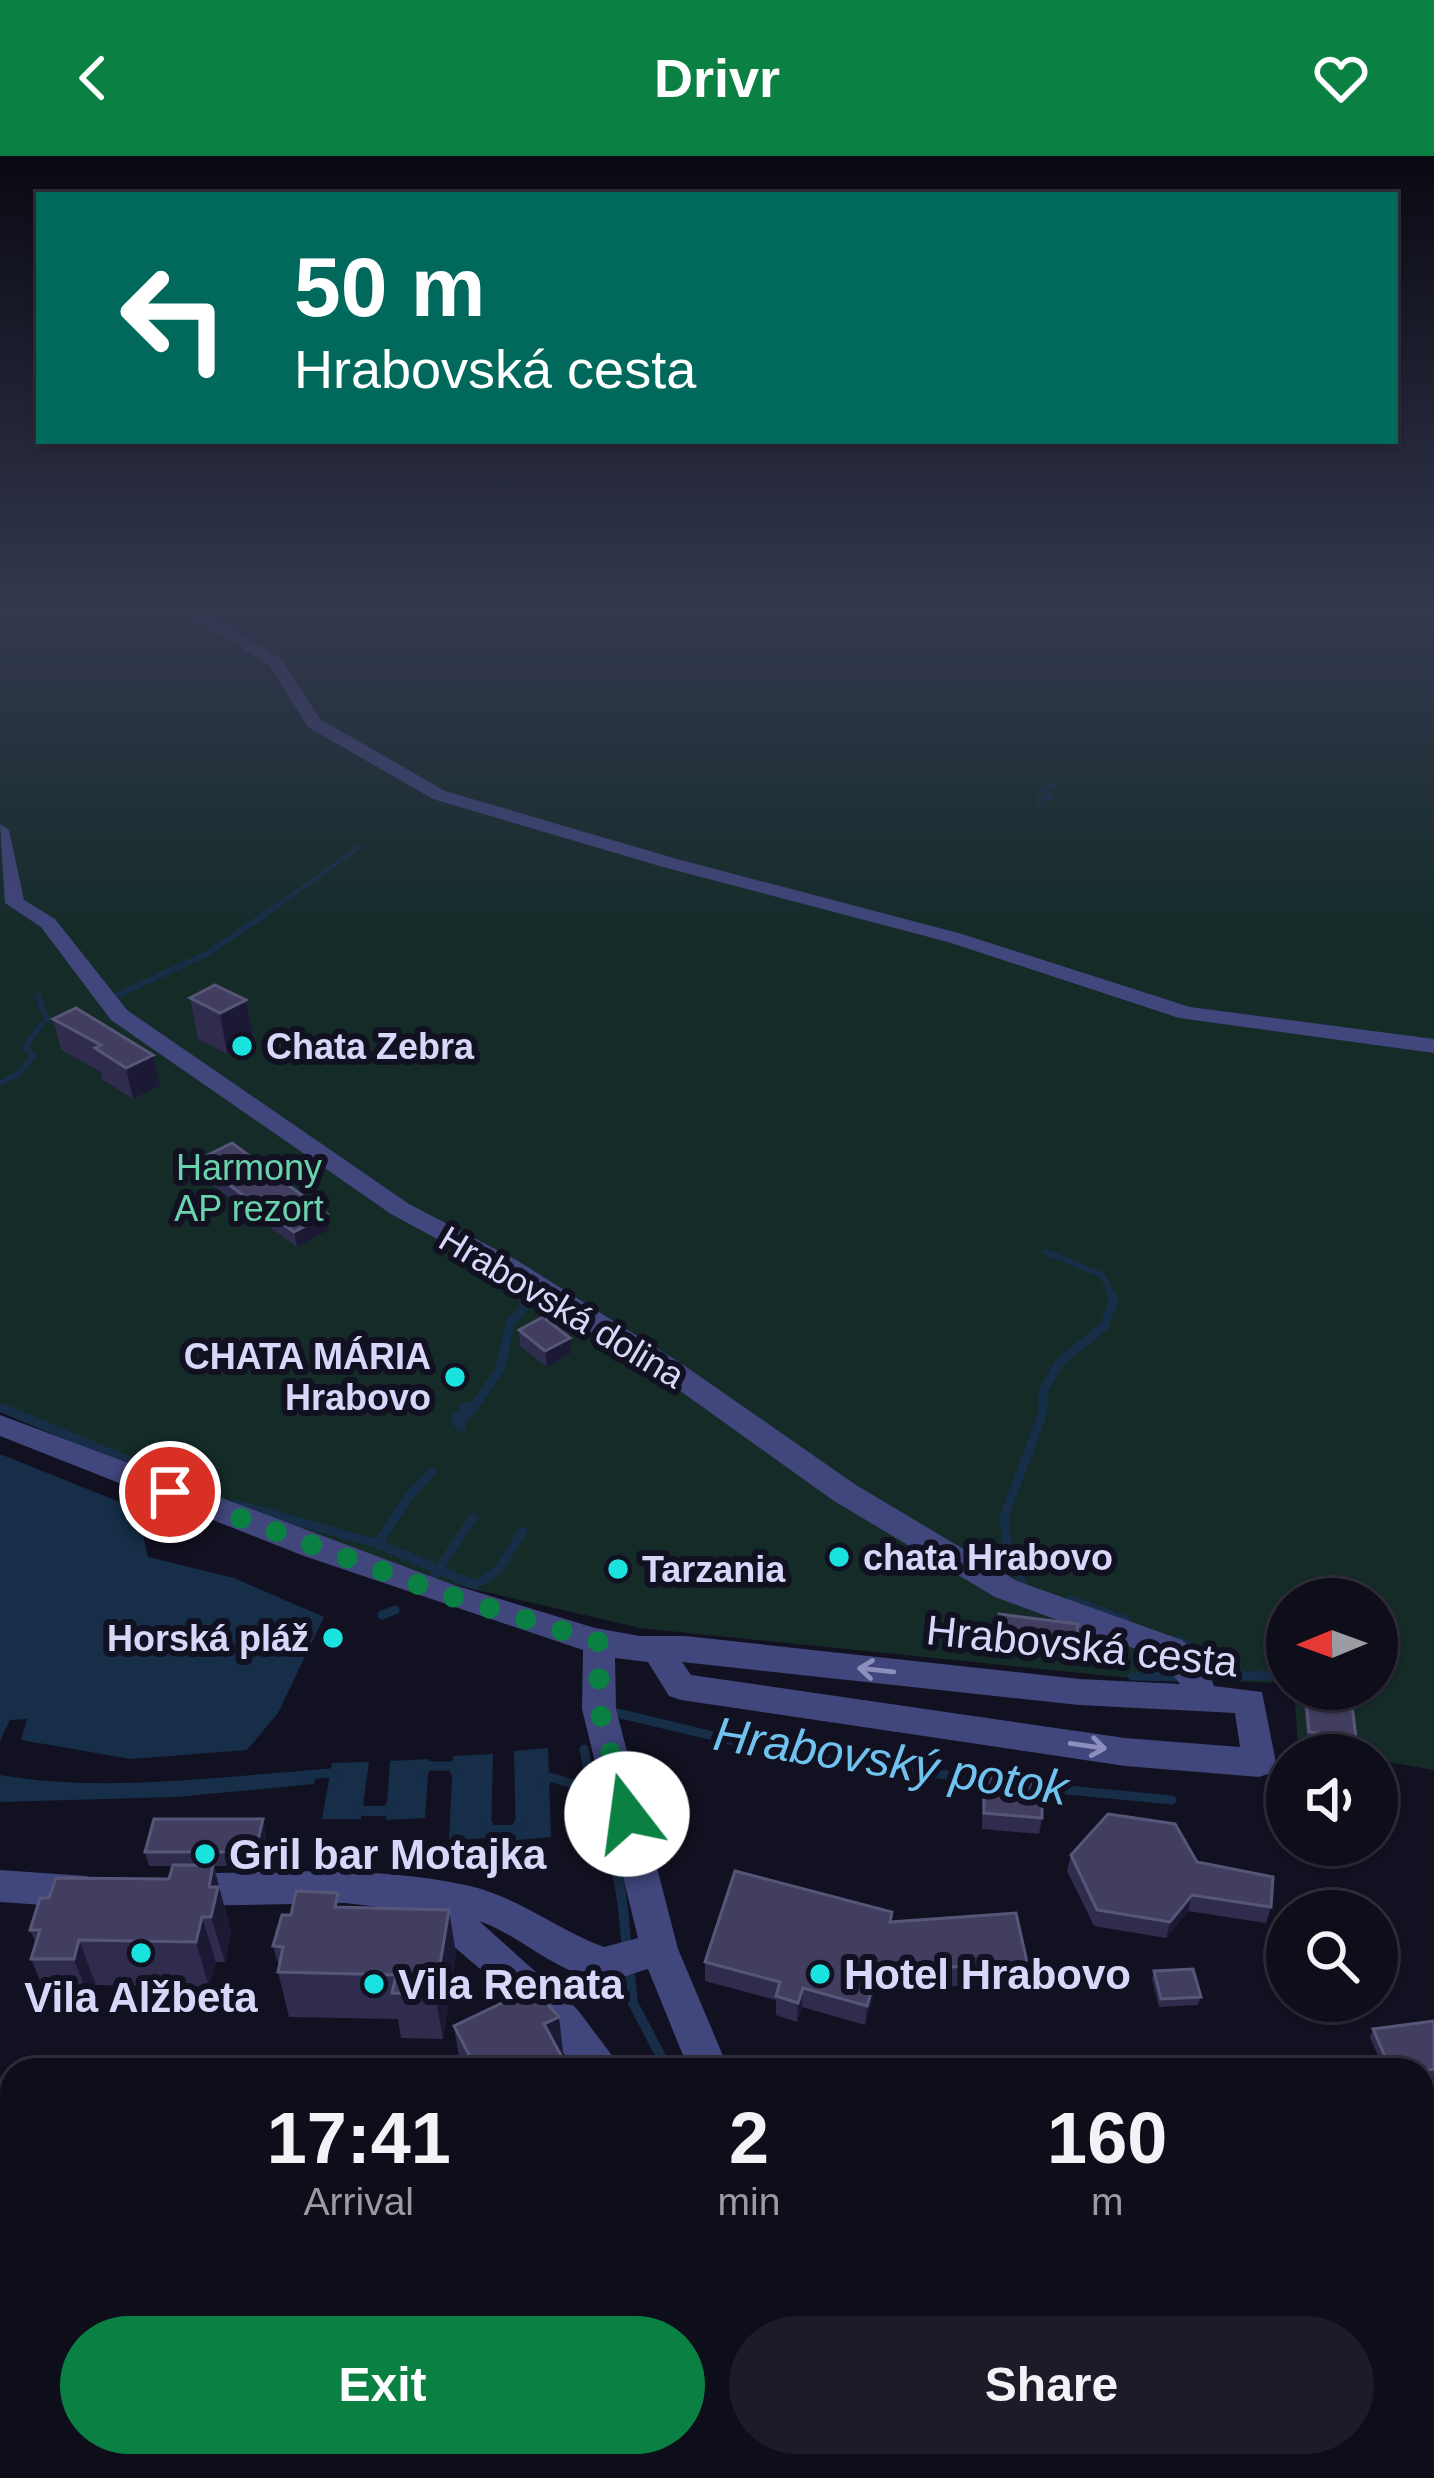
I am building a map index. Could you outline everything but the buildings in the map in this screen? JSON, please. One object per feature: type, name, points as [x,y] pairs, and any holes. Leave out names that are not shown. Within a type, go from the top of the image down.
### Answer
[{"type":"street","points":[[313,721],[439,795],[670,863],[955,938],[1187,1013],[1434,1046]]},
{"type":"street","name":"Hrabovská dolina","points":[[0,830],[6,878],[15,903],[48,923],[119,1015],[400,1209],[471,1243],[631,1344],[878,1514],[1006,1589],[1171,1649],[1194,1673],[1200,1697]]},
{"type":"street","name":"Hrabovská cesta","points":[[0,1425],[444,1594],[599,1642],[659,1652],[685,1649],[1078,1692],[1250,1701],[1258,1763],[1125,1752],[681,1687],[659,1652]]},
{"type":"street","points":[[599,1642],[602,1722],[634,1957],[701,2058]]},
{"type":"street","points":[[0,1886],[346,1887],[469,1902],[544,1932],[578,1954],[634,1957]]},
{"type":"street","points":[[421,1897],[516,1973],[594,2058]]},
{"type":"green space","name":"Harmony AP rezort","points":[[0,721],[1434,721],[1434,1770],[1398,1764],[1398,1734],[1297,1734],[1295,1710],[1398,1710],[1398,1578],[1266,1578],[1266,1682],[1120,1677],[640,1628],[447,1583],[139,1471],[0,1412]]},
{"type":"water","points":[[0,1454],[137,1509],[148,1557],[234,1578],[324,1617],[278,1713],[247,1750],[131,1759],[21,1740],[27,1719],[10,1720],[0,1741]]},
{"type":"water","points":[[548,1748],[551,1837],[516,1840],[514,1751]]},
{"type":"water","points":[[493,1754],[491,1838],[449,1840],[453,1756]]},
{"type":"water","points":[[429,1759],[425,1818],[386,1820],[390,1761]]},
{"type":"water","points":[[369,1762],[361,1819],[322,1819],[332,1763]]},
{"type":"water","points":[[316,1770],[314,1784],[176,1797],[0,1802],[0,1775],[118,1783]]},
{"type":"waterway","points":[[1040,804],[1039,798],[1051,798],[1043,790],[1056,785]]},
{"type":"waterway","points":[[273,909],[359,847]]},
{"type":"waterway","points":[[116,996],[208,953],[277,906]]},
{"type":"waterway","points":[[38,996],[47,1020]]},
{"type":"waterway","points":[[0,1083],[17,1075],[33,1056],[25,1047],[41,1025]]},
{"type":"waterway","points":[[1046,1252],[1102,1275],[1113,1297]]},
{"type":"waterway","points":[[486,1263],[521,1291],[522,1297]]},
{"type":"waterway","points":[[522,1294],[524,1308]]},
{"type":"waterway","points":[[1023,1584],[1008,1550],[1004,1517],[1043,1413],[1043,1392],[1059,1363],[1104,1326],[1114,1300],[1111,1294]]},
{"type":"waterway","points":[[461,1427],[456,1421],[464,1420],[456,1416],[469,1414],[464,1407],[474,1407],[500,1369],[511,1321],[520,1313]]},
{"type":"waterway","points":[[0,1407],[199,1490]]},
{"type":"waterway","points":[[378,1544],[408,1497],[432,1472]]},
{"type":"waterway","points":[[236,1504],[378,1544]]},
{"type":"waterway","points":[[439,1570],[473,1518]]},
{"type":"waterway","points":[[439,1570],[475,1585],[498,1570],[523,1531]]},
{"type":"waterway","points":[[378,1544],[439,1570]]},
{"type":"waterway","points":[[435,1575],[439,1570]]},
{"type":"waterway","points":[[1071,1600],[1125,1620]]},
{"type":"waterway","points":[[382,1615],[395,1610]]},
{"type":"waterway","points":[[1178,1640],[1244,1676],[1266,1675]]},
{"type":"waterway","points":[[1132,1676],[1176,1677]]},
{"type":"waterway","name":"Hrabovský potok","points":[[613,1712],[793,1755],[991,1781]]},
{"type":"waterway","name":"Hrabovský potok","points":[[584,1749],[594,1801],[591,1808]]},
{"type":"waterway","name":"Hrabovský potok","points":[[422,1773],[428,1766],[452,1766],[455,1772]]},
{"type":"waterway","name":"Hrabovský potok","points":[[306,1775],[330,1773],[336,1780]]},
{"type":"waterway","name":"Hrabovský potok","points":[[544,1784],[549,1777],[574,1784],[581,1808]]},
{"type":"waterway","name":"Hrabovský potok","points":[[1036,1787],[1172,1800]]},
{"type":"waterway","name":"Hrabovský potok","points":[[580,1805],[584,1820]]},
{"type":"waterway","name":"Hrabovský potok","points":[[584,1820],[592,1805]]},
{"type":"waterway","name":"Hrabovský potok","points":[[357,1806],[362,1811],[386,1811],[391,1806]]},
{"type":"waterway","points":[[584,1820],[614,1863],[627,1951]]},
{"type":"waterway","name":"Hrabovský potok","points":[[488,1825],[491,1830],[515,1830],[520,1822]]},
{"type":"waterway","points":[[629,1966],[633,2003],[662,2058]]},
{"type":"place","name":"Chata Zebra","points":[[242,1046]]},
{"type":"place","name":"CHATA MÁRIA Hrabovo","points":[[455,1377]]},
{"type":"place","name":"chata Hrabovo","points":[[839,1557]]},
{"type":"place","name":"Tarzania","points":[[618,1569]]},
{"type":"place","name":"Horská pláž","points":[[333,1638]]},
{"type":"place","name":"Gril bar Motajka","points":[[205,1854]]},
{"type":"place","name":"Vila Alžbeta","points":[[141,1953]]},
{"type":"place","name":"Hotel Hrabovo","points":[[820,1974]]},
{"type":"place","name":"Vila Renata","points":[[374,1984]]},
{"type":"route","points":[[170,1492],[444,1594],[599,1642],[596,1693],[627,1814]]}]
